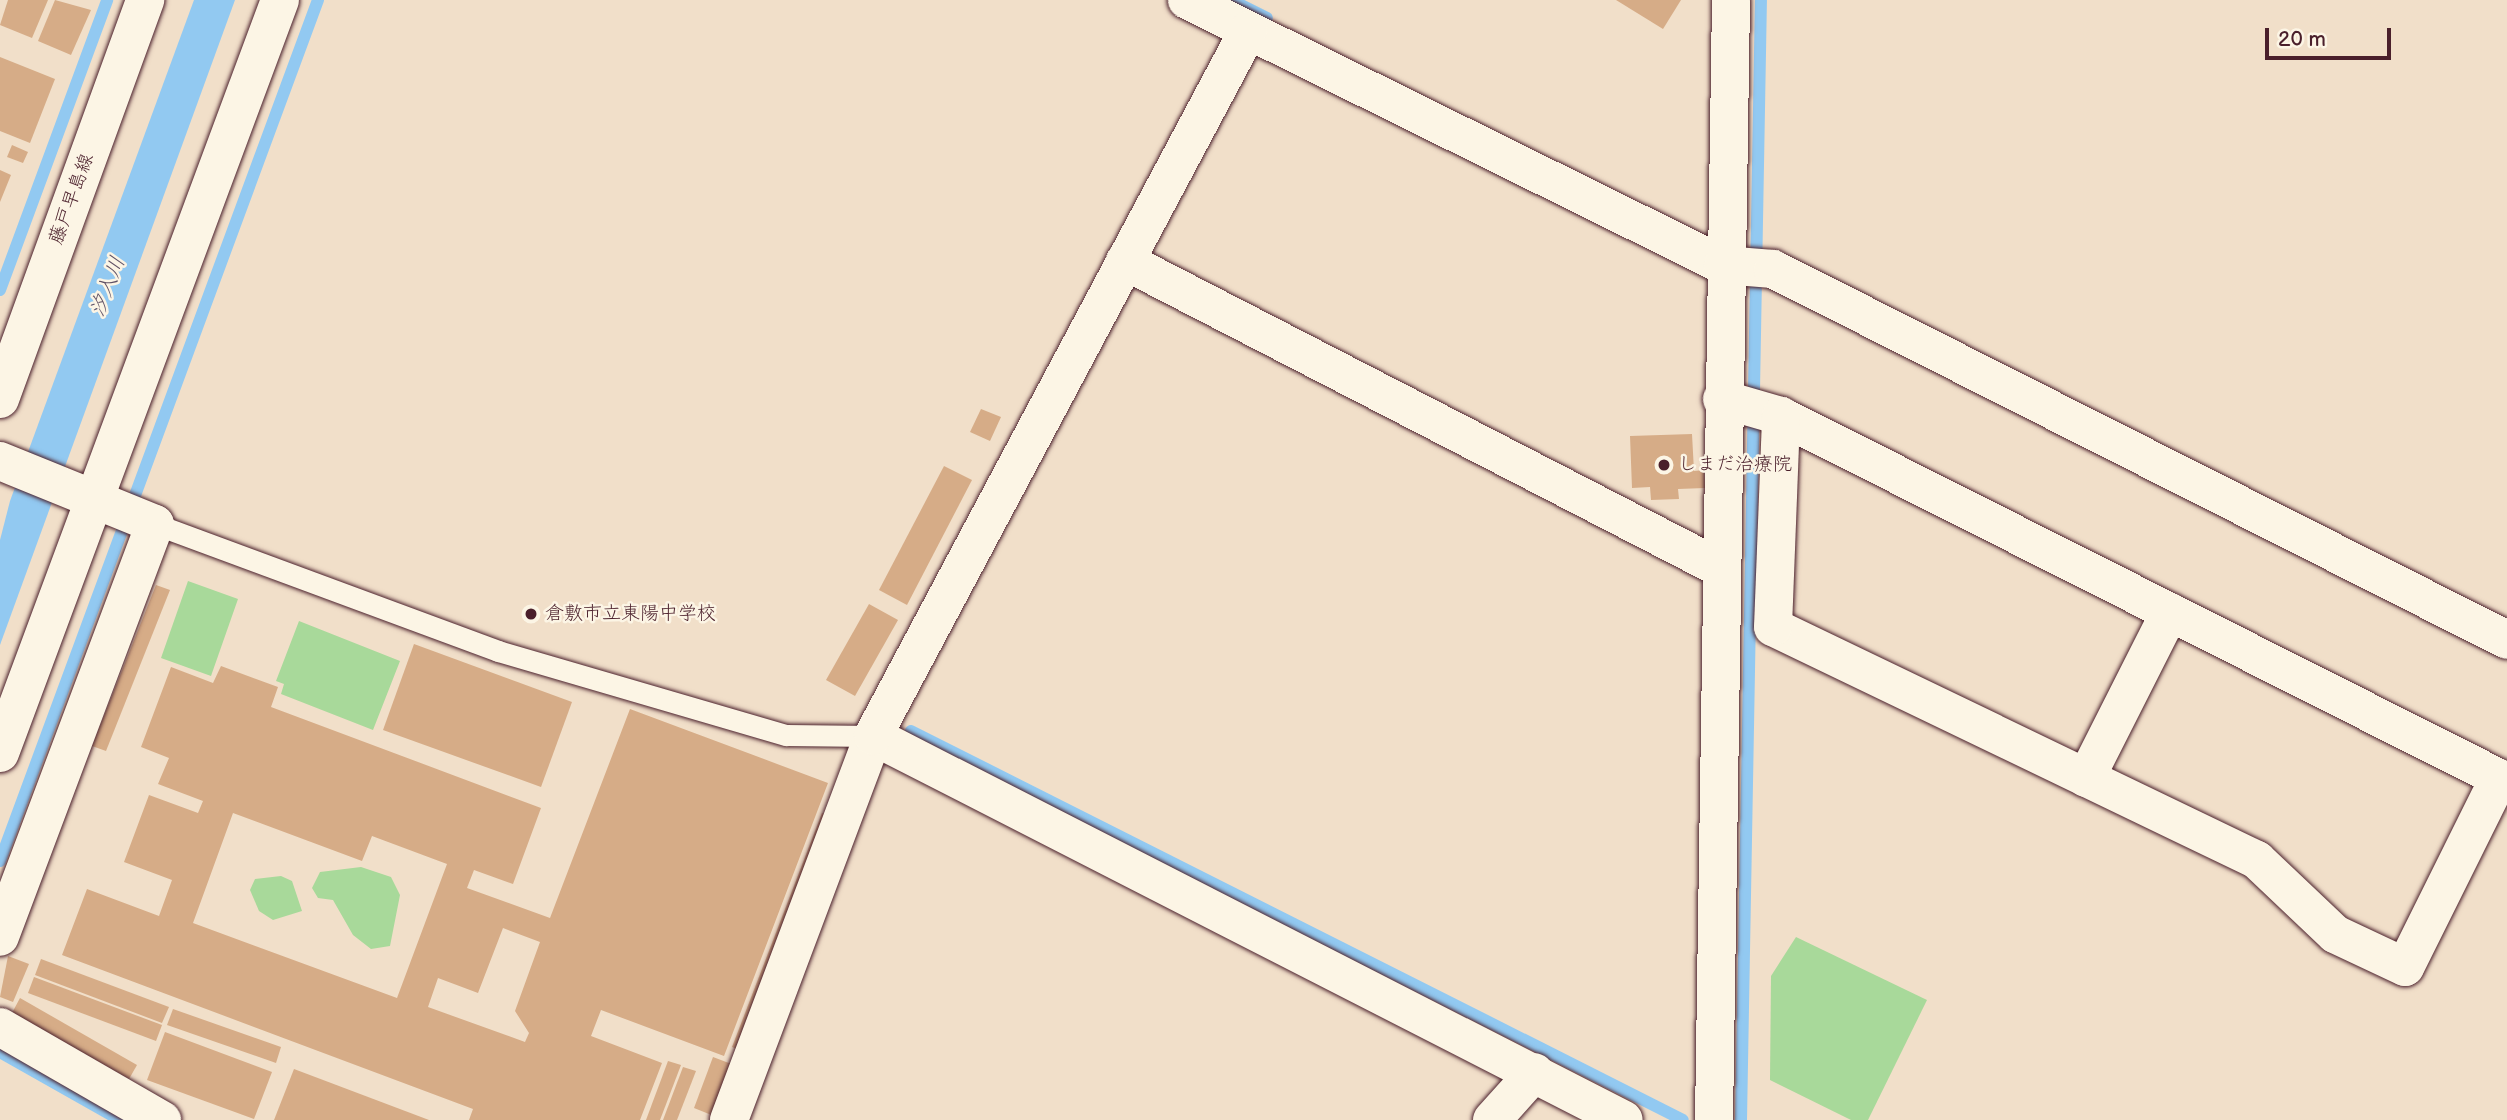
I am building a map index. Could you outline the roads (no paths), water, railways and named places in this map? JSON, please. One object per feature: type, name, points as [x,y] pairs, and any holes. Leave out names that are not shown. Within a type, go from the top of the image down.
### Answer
[{"type":"street","name":"藤戸早島線","points":[[0,399],[145,0]]},
{"type":"street","points":[[0,937],[280,0]]},
{"type":"street","points":[[1187,0],[1748,267],[2507,640]]},
{"type":"street","points":[[1731,0],[1748,267],[1752,407],[1773,627],[2256,860],[2335,934],[2406,967],[2499,778],[2170,612],[1752,407]]},
{"type":"street","points":[[729,1120],[873,736],[1248,31]]},
{"type":"street","points":[[1125,261],[1720,568]]},
{"type":"street","points":[[1714,1120],[1720,568],[1752,407]]},
{"type":"street","points":[[2,462],[125,513]]},
{"type":"street","points":[[0,753],[125,513]]},
{"type":"street","points":[[2086,778],[2170,612]]},
{"type":"street","points":[[873,736],[1535,1072],[1624,1120]]},
{"type":"street","points":[[0,1027],[162,1120]]},
{"type":"street","points":[[1492,1120],[1535,1072]]},
{"type":"lane","points":[[125,513],[498,651],[786,735],[873,736]]},
{"type":"water","name":"汐入川","points":[[194,0],[235,0],[0,645],[0,540],[10,501]]},
{"type":"waterway","points":[[0,290],[107,0]]},
{"type":"waterway","points":[[0,861],[318,0]]},
{"type":"waterway","points":[[1231,0],[1267,18]]},
{"type":"waterway","points":[[1741,1120],[1761,0]]},
{"type":"waterway","points":[[911,731],[1683,1120]]},
{"type":"waterway","points":[[0,1052],[120,1120]]},
{"type":"place","name":"しまだ治療院","points":[[1664,465]]},
{"type":"place","name":"倉敷市立東陽中学校","points":[[531,614]]}]
